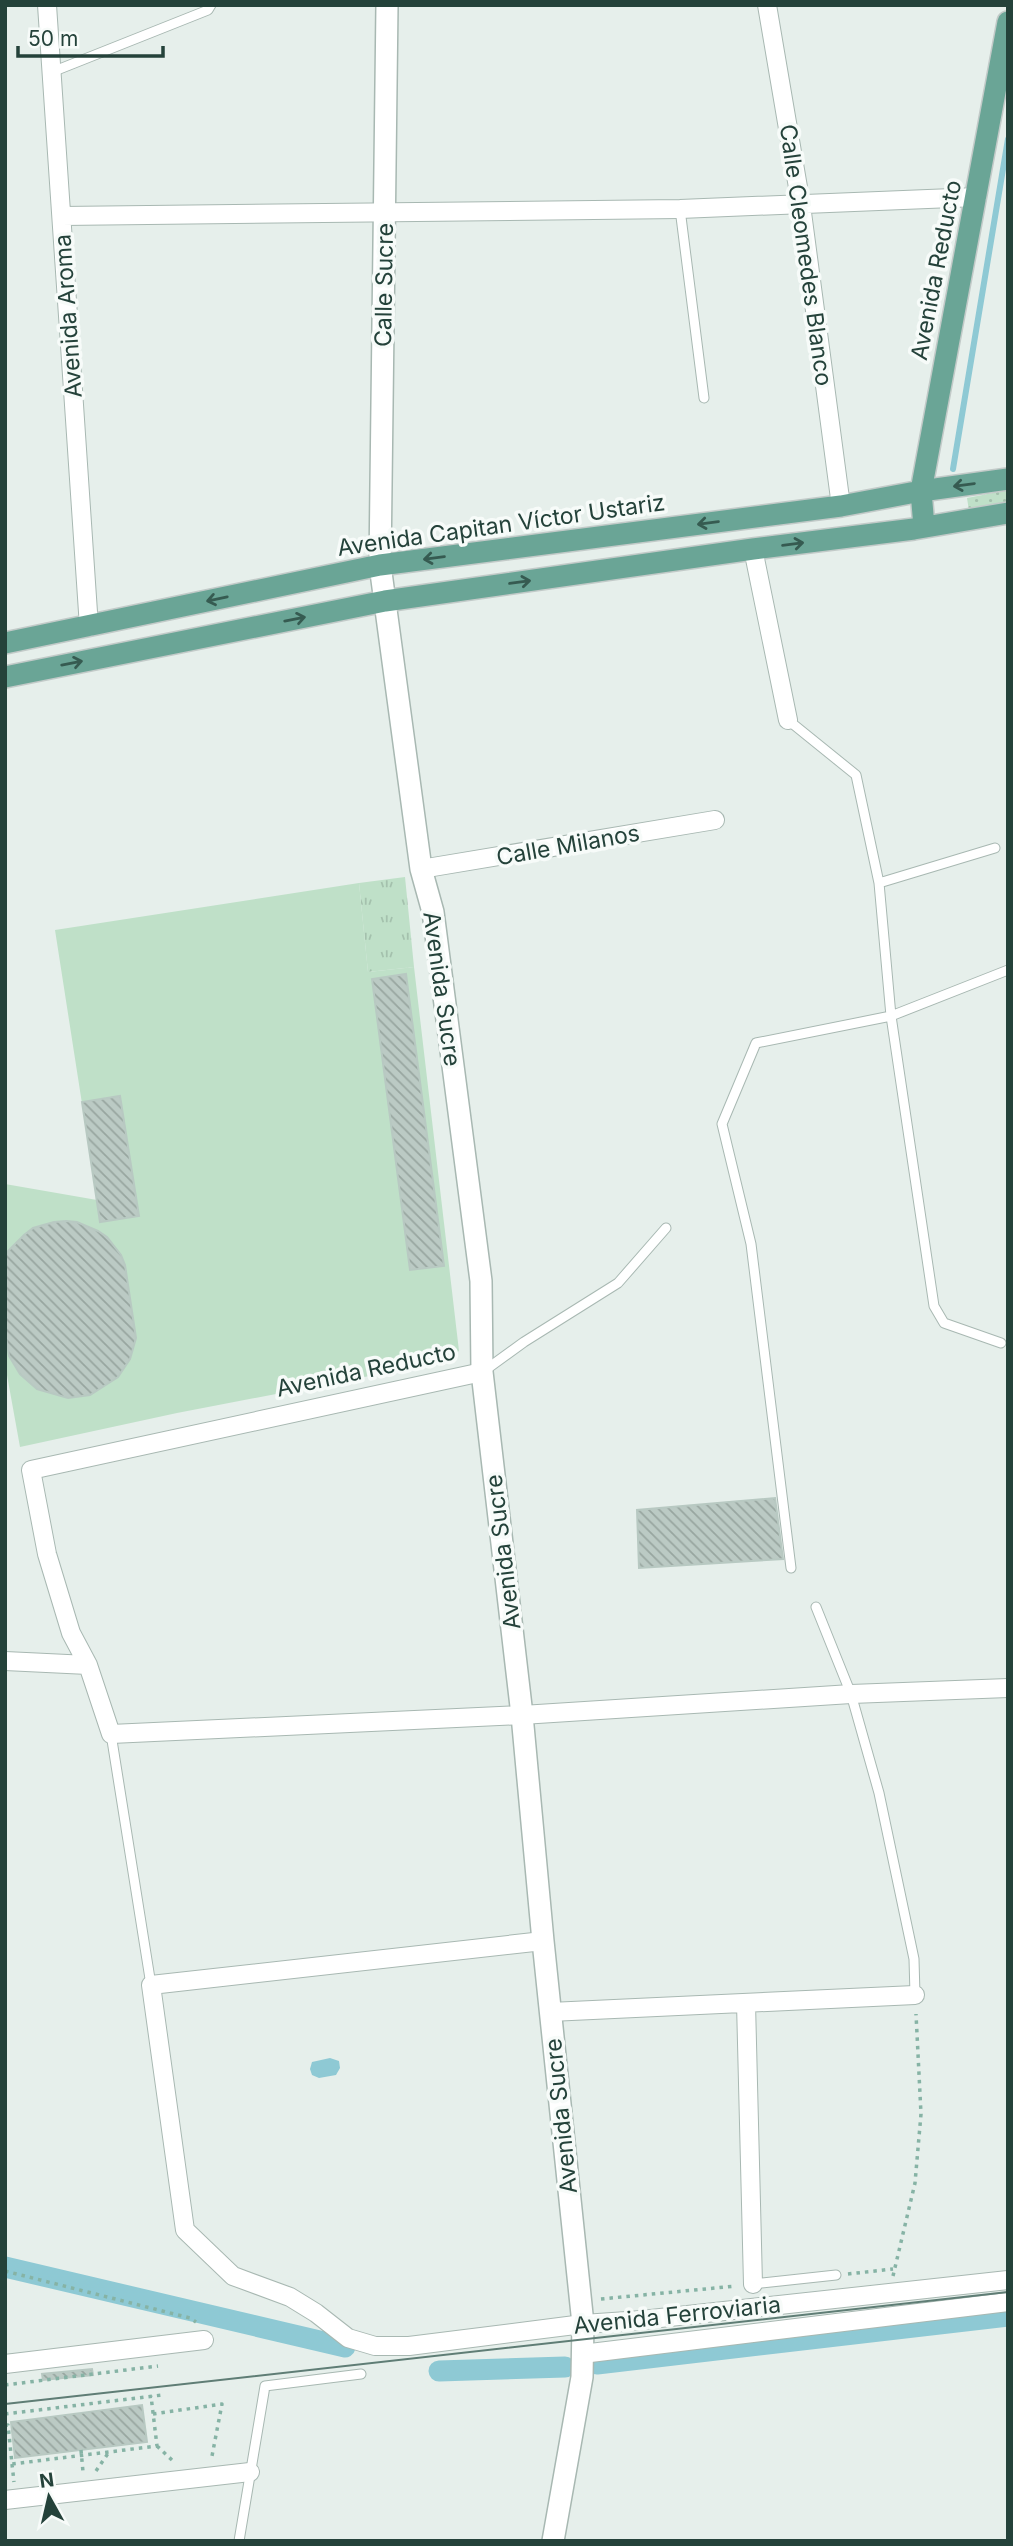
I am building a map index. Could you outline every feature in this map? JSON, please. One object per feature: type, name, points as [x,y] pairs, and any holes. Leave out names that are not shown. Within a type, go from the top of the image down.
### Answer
[{"type":"main road","name":"Avenida Reducto","points":[[924,527],[921,491],[1008,22]]},
{"type":"main road","name":"Avenida Capitan Víctor Ustariz","points":[[5,643],[380,565],[841,506],[1008,479]]},
{"type":"main road","points":[[5,677],[385,601],[924,527],[1008,513]]},
{"type":"street","name":"Avenida Aroma","points":[[47,5],[89,627]]},
{"type":"street","name":"Calle Sucre","points":[[380,565],[387,5]]},
{"type":"street","name":"Calle Cleomedes Blanco","points":[[767,5],[802,205],[841,506]]},
{"type":"street","points":[[62,216],[680,209],[977,198]]},
{"type":"street","points":[[753,549],[788,720]]},
{"type":"street","name":"Avenida Sucre","points":[[380,565],[422,869],[433,912],[481,1281],[482,1372],[522,1715],[581,2301],[582,2378],[553,2541]]},
{"type":"street","name":"Calle Milanos","points":[[422,869],[715,820]]},
{"type":"street","name":"Avenida Reducto","points":[[89,1665],[71,1633],[47,1554],[31,1470],[482,1372]]},
{"type":"street","points":[[5,1661],[89,1665],[111,1734],[1008,1688]]},
{"type":"street","points":[[151,1985],[543,1941]]},
{"type":"street","name":"Avenida Ferroviaria","points":[[151,1985],[186,2230],[233,2276],[290,2297],[348,2338],[375,2346],[409,2346],[583,2324],[1008,2280]]},
{"type":"street","points":[[550,2012],[915,1995]]},
{"type":"street","points":[[746,2003],[752,2284]]},
{"type":"street","name":"Avenida Ferroviaria","points":[[582,2354],[1008,2302]]},
{"type":"street","points":[[5,2364],[204,2340]]},
{"type":"street","points":[[10,2492],[85,2491],[250,2472]]},
{"type":"lane","points":[[52,72],[208,10],[211,5]]},
{"type":"lane","points":[[680,209],[704,398]]},
{"type":"lane","points":[[788,720],[856,775],[879,883],[891,1016],[934,1306],[944,1323],[1001,1343]]},
{"type":"lane","points":[[879,883],[995,848]]},
{"type":"lane","points":[[792,1568],[751,1244],[722,1124],[756,1043],[891,1016],[1008,970]]},
{"type":"lane","name":"Avenida Reducto","points":[[482,1372],[524,1342],[618,1283],[666,1228]]},
{"type":"lane","points":[[816,1607],[851,1695],[882,1805],[914,1959],[915,1995]]},
{"type":"lane","points":[[111,1734],[151,1985]]},
{"type":"lane","points":[[752,2284],[836,2275]]},
{"type":"lane","points":[[239,2541],[265,2386],[361,2374]]},
{"type":"path","points":[[892,2292],[893,2269],[915,2183],[919,2141],[921,2114],[915,1995]]},
{"type":"path","points":[[836,2275],[893,2269]]},
{"type":"path","points":[[5,2271],[190,2318],[204,2327],[204,2340]]},
{"type":"path","points":[[581,2301],[752,2284]]},
{"type":"path","points":[[5,2385],[158,2367]]},
{"type":"path","points":[[5,2414],[162,2395]]},
{"type":"path","points":[[150,2396],[157,2446],[171,2461],[182,2460]]},
{"type":"path","points":[[153,2414],[222,2404],[213,2456],[203,2457]]},
{"type":"path","points":[[5,2425],[8,2424],[12,2464],[10,2492]]},
{"type":"path","points":[[12,2464],[81,2453],[157,2446]]},
{"type":"path","points":[[81,2453],[85,2491]]},
{"type":"green space","points":[[1008,490],[1008,504],[969,511],[967,498]]},
{"type":"green space","points":[[405,877],[414,967],[368,972],[359,883]]},
{"type":"green space","points":[[359,883],[368,972],[414,967],[459,1351],[442,1362],[177,1413],[20,1447],[5,1364],[5,1184],[97,1200],[55,930]]},
{"type":"water","points":[[330,2058],[339,2061],[340,2068],[336,2075],[319,2078],[312,2075],[312,2062]]},
{"type":"building","points":[[406,974],[444,1266],[410,1270],[372,979]]},
{"type":"building","points":[[120,1096],[139,1216],[100,1222],[82,1102]]},
{"type":"building","points":[[66,1221],[77,1222],[98,1231],[107,1237],[121,1255],[125,1265],[136,1338],[130,1359],[118,1377],[90,1395],[68,1398],[37,1389],[20,1374],[9,1356],[5,1331],[5,1257],[8,1251],[33,1228]]},
{"type":"building","points":[[775,1498],[783,1559],[639,1568],[637,1510]]},
{"type":"building","points":[[92,2369],[93,2375],[43,2380],[42,2374]]},
{"type":"building","points":[[142,2405],[147,2442],[15,2458],[11,2422]]},
{"type":"waterway","points":[[953,469],[1008,139]]},
{"type":"waterway","points":[[5,2267],[345,2347]]},
{"type":"waterway","points":[[597,2364],[1008,2316]]},
{"type":"waterway","points":[[439,2371],[565,2367]]},
{"type":"tram line","points":[[5,2404],[1008,2292]]}]
